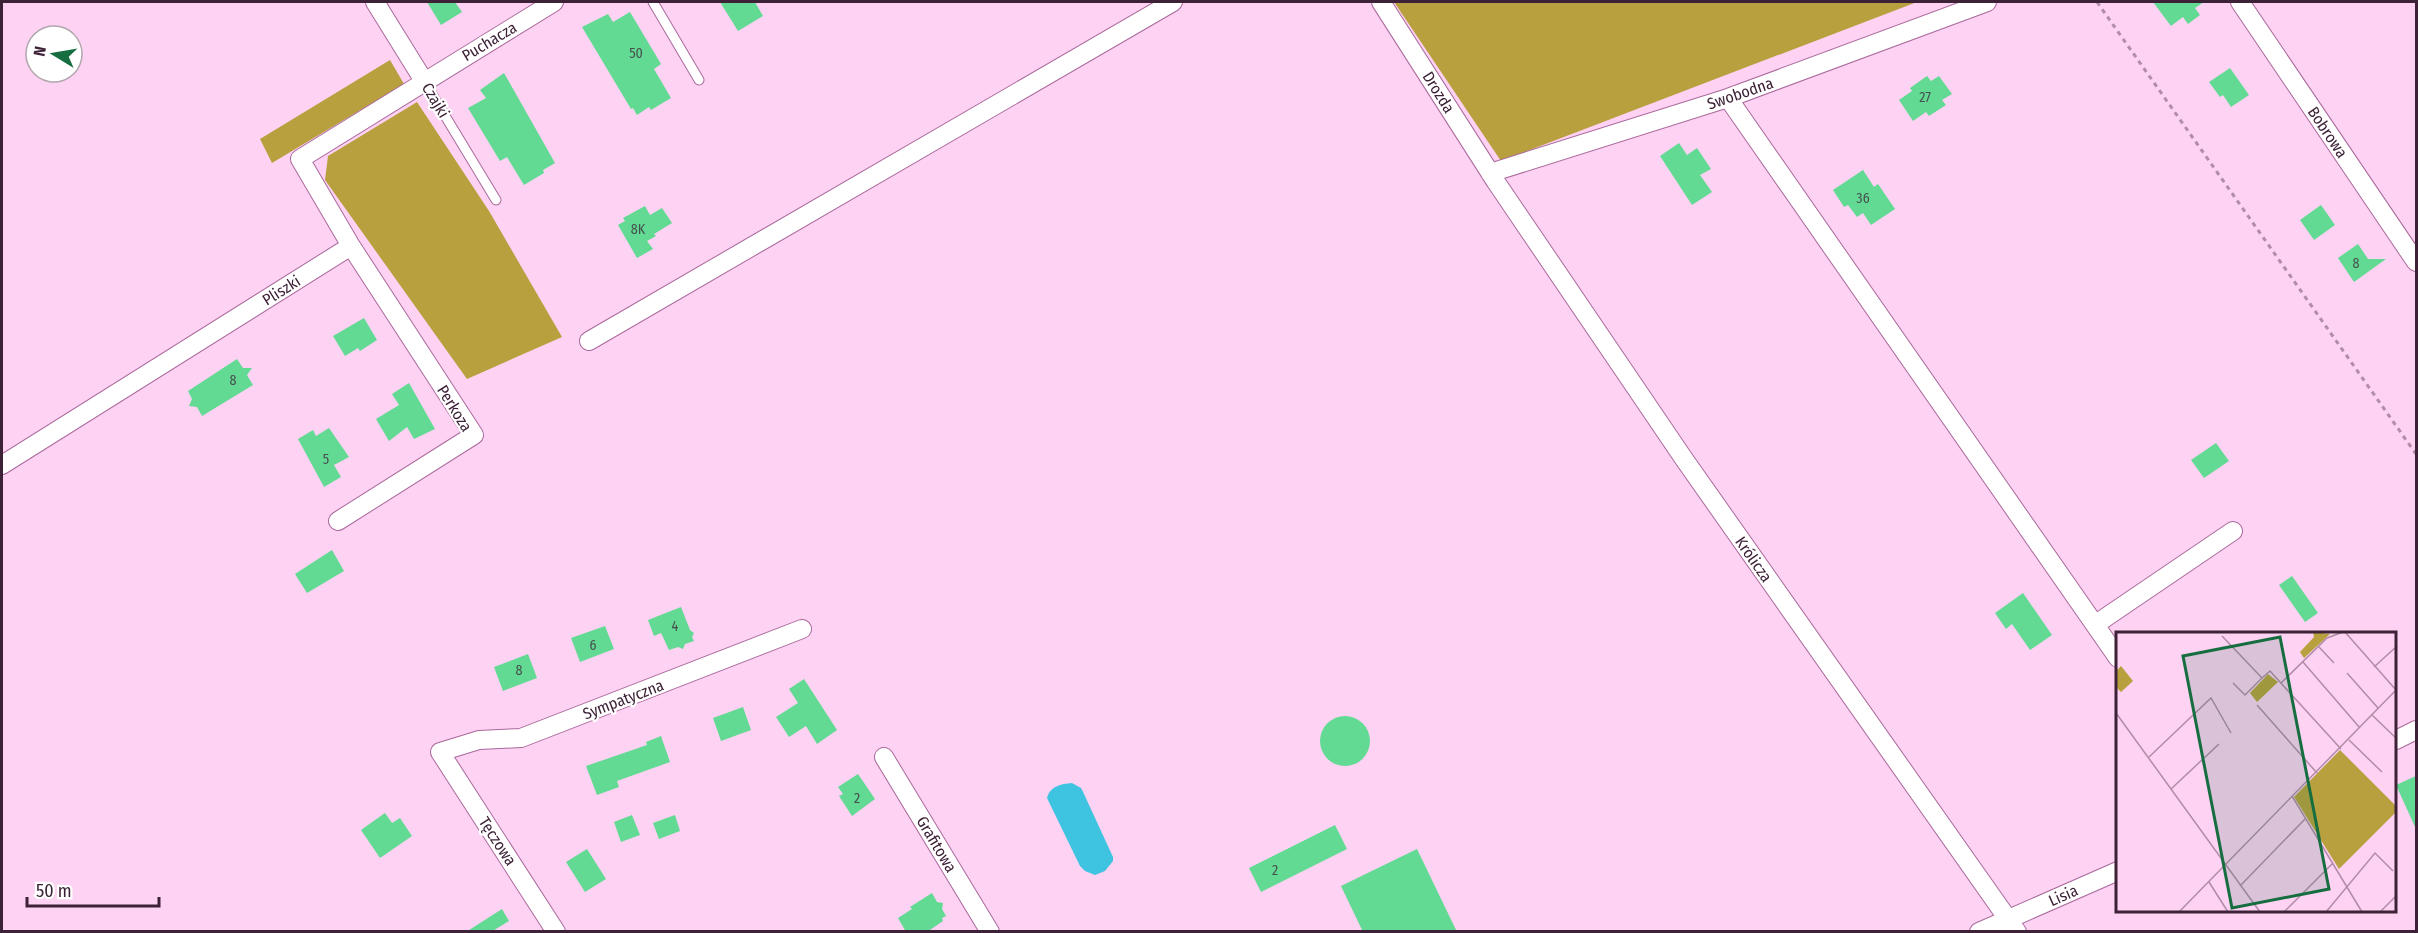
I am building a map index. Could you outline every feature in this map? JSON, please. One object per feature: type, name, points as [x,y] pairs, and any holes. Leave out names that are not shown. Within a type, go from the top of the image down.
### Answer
[{"type":"street","name":"Czajki","points":[[375,2],[424,81]]},
{"type":"street","name":"Puchacza","points":[[424,81],[554,2]]},
{"type":"street","points":[[589,341],[1173,2]]},
{"type":"street","name":"Drozda","points":[[1382,2],[1493,178]]},
{"type":"street","name":"Swobodna","points":[[1493,178],[1728,98],[1987,2]]},
{"type":"street","name":"Bobrowa","points":[[2240,2],[2416,262]]},
{"type":"street","points":[[351,246],[300,159],[424,81]]},
{"type":"street","points":[[1728,98],[2116,655]]},
{"type":"street","name":"Królicza","points":[[1493,178],[1684,459],[2013,925]]},
{"type":"street","name":"Pliszki","points":[[2,465],[351,246]]},
{"type":"street","name":"Perkoza","points":[[338,521],[474,435],[351,246]]},
{"type":"street","points":[[2096,624],[2233,531]]},
{"type":"street","name":"Sympatyczna","points":[[440,752],[479,740],[521,738],[802,629]]},
{"type":"street","points":[[2397,740],[2416,730]]},
{"type":"street","name":"Tęczowa","points":[[440,752],[556,932]]},
{"type":"street","name":"Grafitowa","points":[[884,757],[990,932]]},
{"type":"street","name":"Lisia","points":[[1979,932],[2013,925],[2116,872]]},
{"type":"lane","points":[[653,2],[699,80]]},
{"type":"lane","name":"Czajki","points":[[424,81],[496,200]]},
{"type":"path","points":[[2097,2],[2416,454]]},
{"type":"shaded area","points":[[1394,2],[1917,2],[1501,161]]},
{"type":"shaded area","points":[[390,60],[404,84],[272,163],[260,139]]},
{"type":"shaded area","points":[[417,102],[489,211],[562,337],[467,379],[325,180],[328,156]]},
{"type":"water","points":[[1072,783],[1081,788],[1113,857],[1113,861],[1105,871],[1095,875],[1080,866],[1047,798],[1053,788]]},
{"type":"building","points":[[427,2],[455,2],[462,12],[441,25]]},
{"type":"building","points":[[720,2],[755,2],[763,16],[738,31]]},
{"type":"building","points":[[2153,2],[2204,2],[2195,8],[2200,15],[2188,24],[2183,17],[2171,26]]},
{"type":"building","points":[[630,12],[661,64],[654,69],[671,98],[637,115],[633,108],[631,109],[582,27],[608,14],[613,22]]},
{"type":"building","points":[[2230,68],[2249,95],[2231,107],[2223,95],[2220,97],[2209,82]]},
{"type":"building","points":[[504,73],[555,163],[524,185],[507,157],[500,161],[468,108],[486,98],[480,90]]},
{"type":"building","points":[[1927,76],[1931,81],[1939,76],[1952,94],[1942,100],[1946,105],[1929,116],[1926,112],[1913,121],[1899,100],[1912,91],[1910,88]]},
{"type":"building","points":[[1679,143],[1687,155],[1697,148],[1711,169],[1700,175],[1712,192],[1692,205],[1660,156]]},
{"type":"building","points":[[1863,170],[1874,187],[1878,184],[1895,209],[1871,225],[1863,213],[1857,217],[1848,205],[1844,207],[1833,190]]},
{"type":"building","points":[[2321,205],[2335,225],[2314,240],[2300,220]]},
{"type":"building","points":[[645,206],[650,215],[662,208],[672,223],[647,241],[653,249],[637,258],[618,225],[625,221],[623,218]]},
{"type":"building","points":[[2358,244],[2368,259],[2386,259],[2354,282],[2338,258]]},
{"type":"building","points":[[364,318],[377,340],[360,351],[358,348],[345,356],[333,336]]},
{"type":"building","points":[[237,359],[243,368],[252,368],[247,375],[253,385],[202,416],[197,407],[189,406],[192,399],[188,391]]},
{"type":"building","points":[[409,383],[435,429],[414,439],[407,427],[389,441],[376,419],[399,405],[392,394]]},
{"type":"building","points":[[329,428],[349,457],[334,465],[341,477],[324,487],[298,439],[313,430],[316,436]]},
{"type":"building","points":[[2216,443],[2229,461],[2204,478],[2191,460]]},
{"type":"building","points":[[332,550],[344,571],[307,593],[295,574]]},
{"type":"building","points":[[2292,576],[2318,613],[2305,622],[2279,585]]},
{"type":"building","points":[[2023,593],[2052,635],[2030,650],[2012,624],[2006,629],[1995,613]]},
{"type":"building","points":[[681,607],[690,630],[694,633],[692,637],[694,641],[685,644],[683,649],[678,647],[669,650],[661,633],[654,636],[648,620]]},
{"type":"building","points":[[605,626],[614,649],[580,662],[571,638]]},
{"type":"building","points":[[528,654],[537,678],[503,691],[494,667]]},
{"type":"building","points":[[804,679],[837,730],[817,744],[806,726],[789,737],[776,717],[798,703],[789,689]]},
{"type":"building","points":[[743,707],[751,730],[721,741],[713,718]]},
{"type":"building","points":[[1340,716],[1350,716],[1363,723],[1370,736],[1370,746],[1363,759],[1350,766],[1340,766],[1331,762],[1324,755],[1320,746],[1320,736],[1324,727],[1331,720]]},
{"type":"building","points":[[661,736],[670,762],[617,781],[619,787],[597,795],[586,766],[647,745],[646,742]]},
{"type":"building","points":[[858,774],[875,799],[852,816],[839,796],[843,794],[838,787]]},
{"type":"building","points":[[2416,776],[2416,829],[2397,787],[2397,785]]},
{"type":"building","points":[[385,813],[392,823],[400,818],[412,836],[380,858],[361,830]]},
{"type":"building","points":[[632,815],[640,835],[621,842],[614,822]]},
{"type":"building","points":[[675,815],[680,831],[659,839],[653,823]]},
{"type":"building","points":[[1335,825],[1347,849],[1261,892],[1249,868]]},
{"type":"building","points":[[587,849],[606,879],[585,892],[566,862]]},
{"type":"building","points":[[1417,849],[1457,932],[1363,932],[1341,886]]},
{"type":"building","points":[[932,893],[937,902],[943,903],[942,909],[946,916],[942,918],[943,921],[927,932],[906,932],[898,918]]},
{"type":"building","points":[[502,909],[509,921],[491,932],[466,932]]}]
